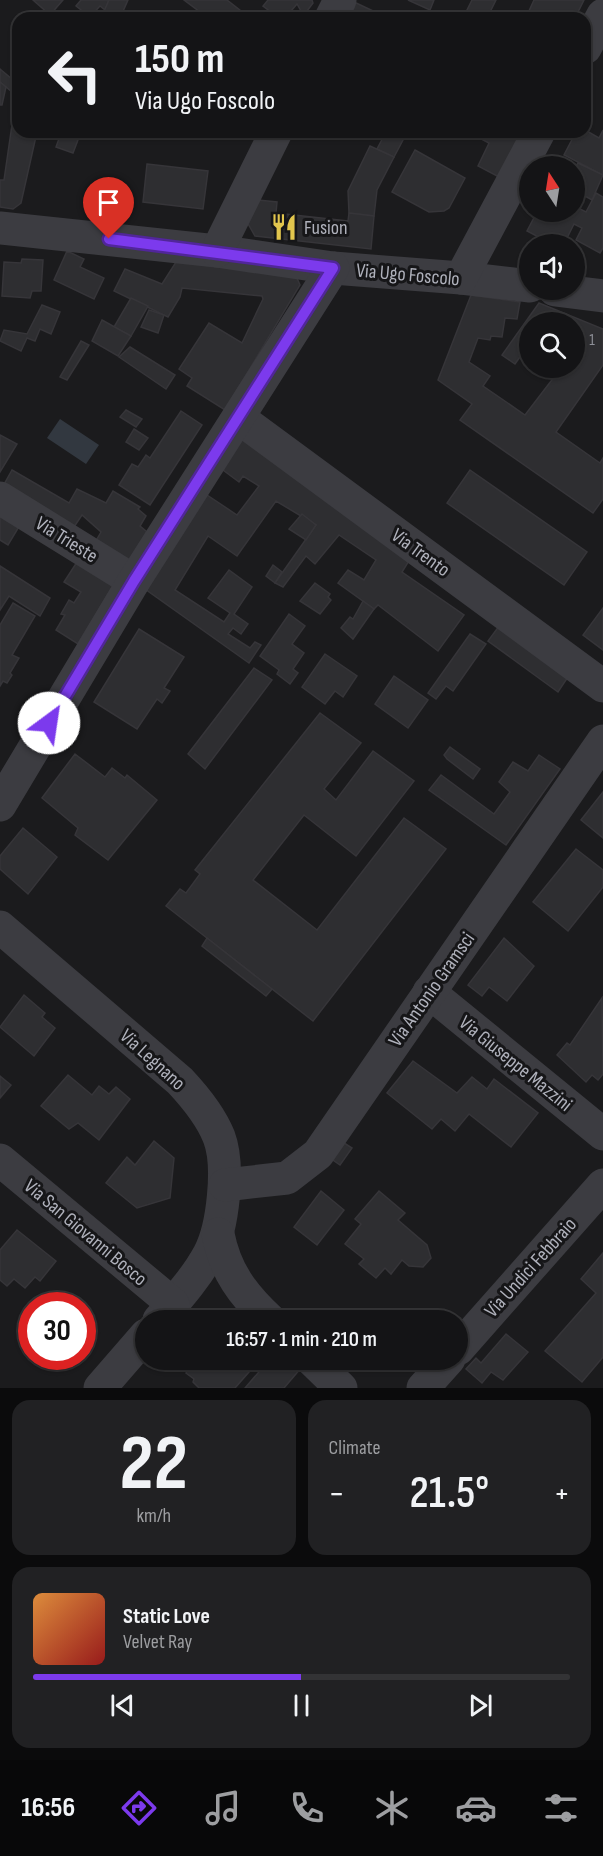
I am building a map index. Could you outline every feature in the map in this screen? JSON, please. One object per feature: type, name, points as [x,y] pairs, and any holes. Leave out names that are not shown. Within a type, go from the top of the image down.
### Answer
[{"type":"street","points":[[591,37],[603,15]]},
{"type":"street","points":[[217,251],[273,138]]},
{"type":"street","points":[[461,278],[536,138]]},
{"type":"street","name":"Via Ugo Foscolo","points":[[0,228],[217,251],[333,268],[519,285]]},
{"type":"street","points":[[0,805],[134,581],[333,268]]},
{"type":"street","points":[[585,294],[603,296]]},
{"type":"street","name":"Via Trento","points":[[239,418],[603,686]]},
{"type":"street","name":"Via Trieste","points":[[0,498],[134,581]]},
{"type":"street","name":"Via Antonio Gramsci","points":[[225,1185],[287,1178],[318,1154],[603,741]]},
{"type":"street","name":"Via Legnano","points":[[0,927],[180,1081],[195,1097],[220,1138],[225,1185],[218,1234]]},
{"type":"street","name":"Via Giuseppe Mazzini","points":[[429,992],[603,1134]]},
{"type":"street","name":"Via San Giovanni Bosco","points":[[0,1160],[164,1310]]},
{"type":"street","name":"Via Undici Febbraio","points":[[468,1338],[603,1185]]},
{"type":"street","points":[[168,1310],[200,1269],[218,1234]]},
{"type":"street","points":[[218,1234],[222,1257],[231,1276],[260,1310]]},
{"type":"street","points":[[100,1388],[135,1348]]},
{"type":"street","points":[[322,1370],[341,1388]]},
{"type":"street","points":[[423,1388],[439,1370]]},
{"type":"shaded area","points":[[60,419],[99,445],[86,464],[47,438]]},
{"type":"building","points":[[33,0],[63,0],[53,12],[47,12]]},
{"type":"building","points":[[81,0],[109,0],[105,10],[100,6],[95,12],[84,12],[76,6]]},
{"type":"building","points":[[109,0],[128,0],[123,12],[104,12]]},
{"type":"building","points":[[184,0],[227,0],[242,12],[200,12]]},
{"type":"building","points":[[268,0],[312,0],[313,3],[307,11],[301,11],[297,4],[290,12],[271,12],[263,6]]},
{"type":"building","points":[[408,0],[434,0],[430,10]]},
{"type":"building","points":[[472,0],[496,0],[490,12],[466,12]]},
{"type":"building","points":[[534,0],[584,0],[578,12],[529,11]]},
{"type":"building","points":[[354,2],[375,12],[349,12]]},
{"type":"building","points":[[0,69],[12,79],[12,92],[0,82]]},
{"type":"building","points":[[0,82],[6,87],[2,105],[0,105]]},
{"type":"building","points":[[12,125],[12,138],[36,138],[21,203],[13,209],[0,207],[0,180],[4,180]]},
{"type":"building","points":[[603,130],[603,175],[585,166],[585,156],[564,155],[573,138],[591,138],[591,133],[599,138]]},
{"type":"building","points":[[59,138],[78,140],[73,153],[56,147]]},
{"type":"building","points":[[383,138],[404,138],[394,157],[377,149]]},
{"type":"building","points":[[479,138],[520,138],[499,177],[478,166],[489,143]]},
{"type":"building","points":[[370,146],[394,157],[377,190],[374,216],[349,213],[348,191]]},
{"type":"building","points":[[415,150],[465,178],[449,208],[444,211],[429,212],[392,192]]},
{"type":"building","points":[[147,164],[208,171],[203,209],[143,202]]},
{"type":"building","points":[[585,166],[603,175],[592,200],[585,196]]},
{"type":"building","points":[[596,193],[603,197],[603,248],[600,253],[585,245],[585,234],[579,234],[582,228],[574,224],[569,234],[533,234],[527,231],[532,222],[585,222],[586,212]]},
{"type":"building","points":[[258,200],[277,202],[276,213],[348,221],[349,213],[374,216],[371,249],[255,236],[247,222]]},
{"type":"building","points":[[67,251],[84,259],[80,267],[104,278],[94,299],[54,280]]},
{"type":"building","points":[[22,259],[43,260],[41,291],[32,291],[30,298],[2,296],[4,262],[21,263]]},
{"type":"building","points":[[176,262],[296,276],[300,285],[225,410],[187,386],[192,378],[179,369],[209,323],[242,343],[263,299],[262,296],[182,288],[180,297],[168,317],[114,291],[125,269],[162,284]]},
{"type":"building","points":[[471,295],[520,302],[517,319],[505,318],[502,337],[491,336],[490,340],[478,338],[469,362],[490,376],[483,386],[525,415],[553,378],[585,378],[585,322],[603,329],[603,365],[556,432],[600,463],[603,458],[603,499],[593,513],[460,420],[472,404],[438,380]]},
{"type":"building","points":[[131,298],[148,306],[131,336],[114,327]]},
{"type":"building","points":[[539,303],[561,312],[533,312]]},
{"type":"building","points":[[42,305],[60,312],[51,334],[40,329],[35,341],[27,338],[21,351],[0,341],[4,330],[27,334]]},
{"type":"building","points":[[149,310],[164,315],[158,333],[141,327]]},
{"type":"building","points":[[102,320],[131,336],[118,356],[92,341]]},
{"type":"building","points":[[519,331],[519,358],[515,364],[502,355]]},
{"type":"building","points":[[81,341],[89,345],[67,380],[60,377]]},
{"type":"building","points":[[130,347],[175,375],[166,389],[119,357]]},
{"type":"building","points":[[126,410],[142,419],[136,427],[120,417]]},
{"type":"building","points":[[181,411],[202,425],[150,505],[119,485],[132,464],[138,467],[146,455],[150,458]]},
{"type":"building","points":[[134,429],[148,438],[139,450],[126,442]]},
{"type":"building","points":[[0,435],[17,444],[0,472]]},
{"type":"building","points":[[247,439],[412,556],[402,572],[464,615],[438,651],[378,605],[374,609],[338,583],[348,570],[364,580],[376,560],[339,535],[315,564],[306,556],[283,587],[275,583],[316,525],[276,501],[237,556],[208,536],[175,590],[224,622],[230,613],[208,598],[229,570],[252,587],[234,614],[248,624],[241,634],[233,628],[228,634],[250,648],[255,642],[261,645],[249,663],[145,589],[204,493],[237,515],[259,486],[243,476],[239,482],[219,467],[235,441]]},
{"type":"building","points":[[12,470],[69,503],[77,489],[106,503],[113,491],[140,507],[138,509],[146,516],[140,526],[147,532],[125,567],[93,546],[101,532],[82,515],[72,530],[2,488]]},
{"type":"building","points":[[470,470],[587,552],[564,585],[447,503]]},
{"type":"building","points":[[0,512],[20,525],[8,545],[0,540]]},
{"type":"building","points":[[302,514],[316,525],[306,540],[289,529]]},
{"type":"building","points":[[77,562],[114,584],[78,644],[56,630],[65,615],[61,614],[69,600],[74,603],[81,592],[64,582]]},
{"type":"building","points":[[273,565],[282,572],[275,583],[266,576]]},
{"type":"building","points":[[0,566],[50,598],[40,616],[9,596],[0,610]]},
{"type":"building","points":[[315,583],[330,594],[328,597],[331,600],[320,614],[300,601]]},
{"type":"building","points":[[363,601],[374,609],[353,639],[341,628],[350,617],[353,619]]},
{"type":"building","points":[[13,603],[35,616],[12,655],[19,658],[10,673],[12,675],[7,683],[3,681],[0,686],[0,625]]},
{"type":"building","points":[[603,608],[603,650],[583,635]]},
{"type":"building","points":[[289,614],[305,626],[292,644],[304,653],[293,669],[298,673],[290,684],[277,674],[279,670],[260,656]]},
{"type":"building","points":[[502,622],[572,671],[558,692],[488,641]]},
{"type":"building","points":[[139,629],[184,657],[164,688],[170,691],[162,703],[157,699],[137,729],[94,702]]},
{"type":"building","points":[[470,634],[486,644],[453,691],[446,686],[436,699],[428,693]]},
{"type":"building","points":[[325,654],[357,676],[343,697],[335,691],[325,704],[302,687]]},
{"type":"building","points":[[254,668],[272,680],[205,769],[188,754]]},
{"type":"building","points":[[394,676],[428,700],[408,728],[375,704]]},
{"type":"building","points":[[320,713],[361,743],[324,789],[336,800],[373,751],[414,781],[356,856],[304,815],[253,880],[317,930],[404,818],[446,849],[313,1021],[166,906],[180,889],[186,893],[200,874],[195,870]]},
{"type":"building","points":[[450,747],[480,769],[473,779],[444,755]]},
{"type":"building","points":[[75,754],[105,777],[112,768],[125,778],[127,775],[157,800],[108,860],[75,835],[78,828],[42,798]]},
{"type":"building","points":[[539,755],[560,769],[506,845],[429,790],[441,775],[494,814],[510,792],[499,782],[513,762],[528,771]]},
{"type":"building","points":[[603,792],[603,838],[581,820]]},
{"type":"building","points":[[23,828],[57,857],[28,894],[0,869],[0,856]]},
{"type":"building","points":[[576,849],[603,870],[603,887],[568,931],[533,902]]},
{"type":"building","points":[[207,938],[272,989],[266,996],[202,946]]},
{"type":"building","points":[[504,938],[534,966],[507,1001],[489,987],[482,996],[468,985]]},
{"type":"building","points":[[24,995],[45,1013],[42,1017],[55,1028],[34,1056],[0,1027]]},
{"type":"building","points":[[602,998],[603,1074],[598,1080],[592,1075],[586,1082],[557,1055],[567,1043],[570,1045]]},
{"type":"building","points":[[413,1061],[457,1093],[472,1077],[487,1089],[494,1079],[538,1113],[511,1147],[469,1114],[455,1131],[441,1119],[432,1129],[387,1093]]},
{"type":"building","points":[[68,1075],[92,1095],[99,1086],[109,1094],[116,1087],[130,1099],[99,1140],[78,1123],[69,1129],[41,1106]]},
{"type":"building","points":[[0,1076],[11,1085],[0,1098]]},
{"type":"building","points":[[154,1141],[174,1158],[170,1198],[137,1208],[106,1183],[127,1157],[135,1165]]},
{"type":"building","points":[[341,1141],[352,1148],[340,1165],[330,1158]]},
{"type":"building","points":[[321,1191],[344,1210],[317,1245],[294,1227]]},
{"type":"building","points":[[379,1191],[405,1213],[398,1220],[427,1245],[431,1258],[423,1267],[409,1266],[402,1260],[391,1274],[385,1268],[376,1278],[359,1264],[364,1259],[345,1244],[361,1224],[355,1219]]},
{"type":"building","points":[[17,1230],[56,1261],[40,1281],[35,1277],[25,1288],[14,1279],[7,1286],[0,1280],[0,1250]]},
{"type":"building","points":[[603,1253],[603,1357],[582,1382],[545,1351],[596,1293],[581,1279]]},
{"type":"building","points":[[506,1334],[528,1352],[503,1380],[491,1372],[482,1383],[467,1370],[476,1358],[481,1363]]},
{"type":"building","points":[[188,1370],[247,1370],[249,1372],[235,1388],[199,1388],[193,1382],[194,1379],[186,1373]]},
{"type":"building","points":[[261,1370],[299,1370],[284,1388],[245,1388]]},
{"type":"place","name":"Fusion","points":[[284,227]]},
{"type":"route","points":[[49,723],[134,581],[333,268],[217,251],[109,239]]}]
